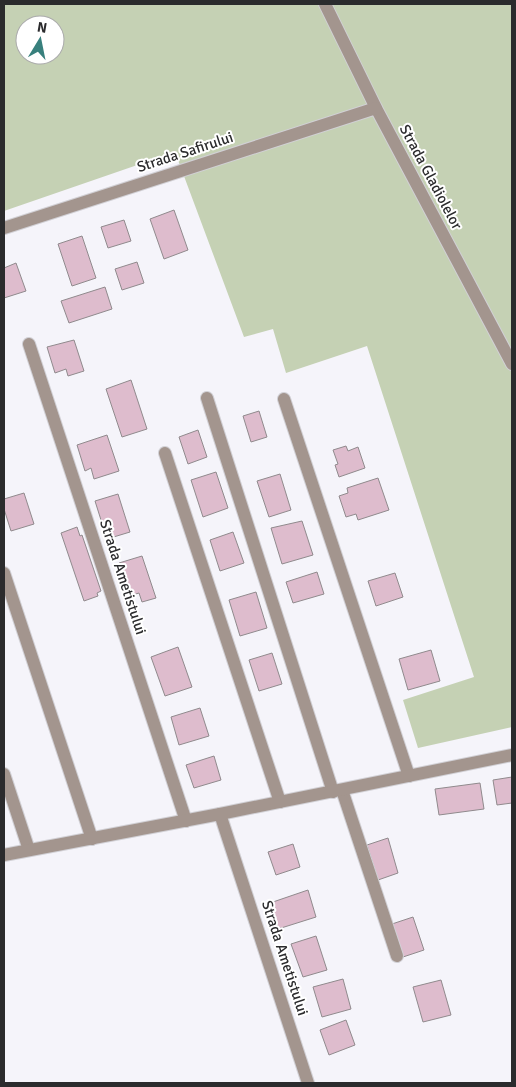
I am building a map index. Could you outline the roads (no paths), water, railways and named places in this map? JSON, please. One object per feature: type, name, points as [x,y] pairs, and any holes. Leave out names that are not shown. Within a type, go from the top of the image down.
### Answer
[{"type":"street","name":"Strada Gladiolelor","points":[[325,4],[376,108],[512,364]]},
{"type":"street","name":"Strada Safirului","points":[[4,228],[376,108]]},
{"type":"street","name":"Strada Ametistului","points":[[29,344],[186,821]]},
{"type":"street","points":[[207,398],[338,791],[397,956]]},
{"type":"street","points":[[284,399],[409,776]]},
{"type":"street","points":[[165,453],[280,802]]},
{"type":"street","points":[[4,573],[92,839]]},
{"type":"street","points":[[4,855],[186,821],[512,755]]},
{"type":"street","points":[[4,774],[29,850]]},
{"type":"street","name":"Strada Ametistului","points":[[220,814],[308,1083]]}]
